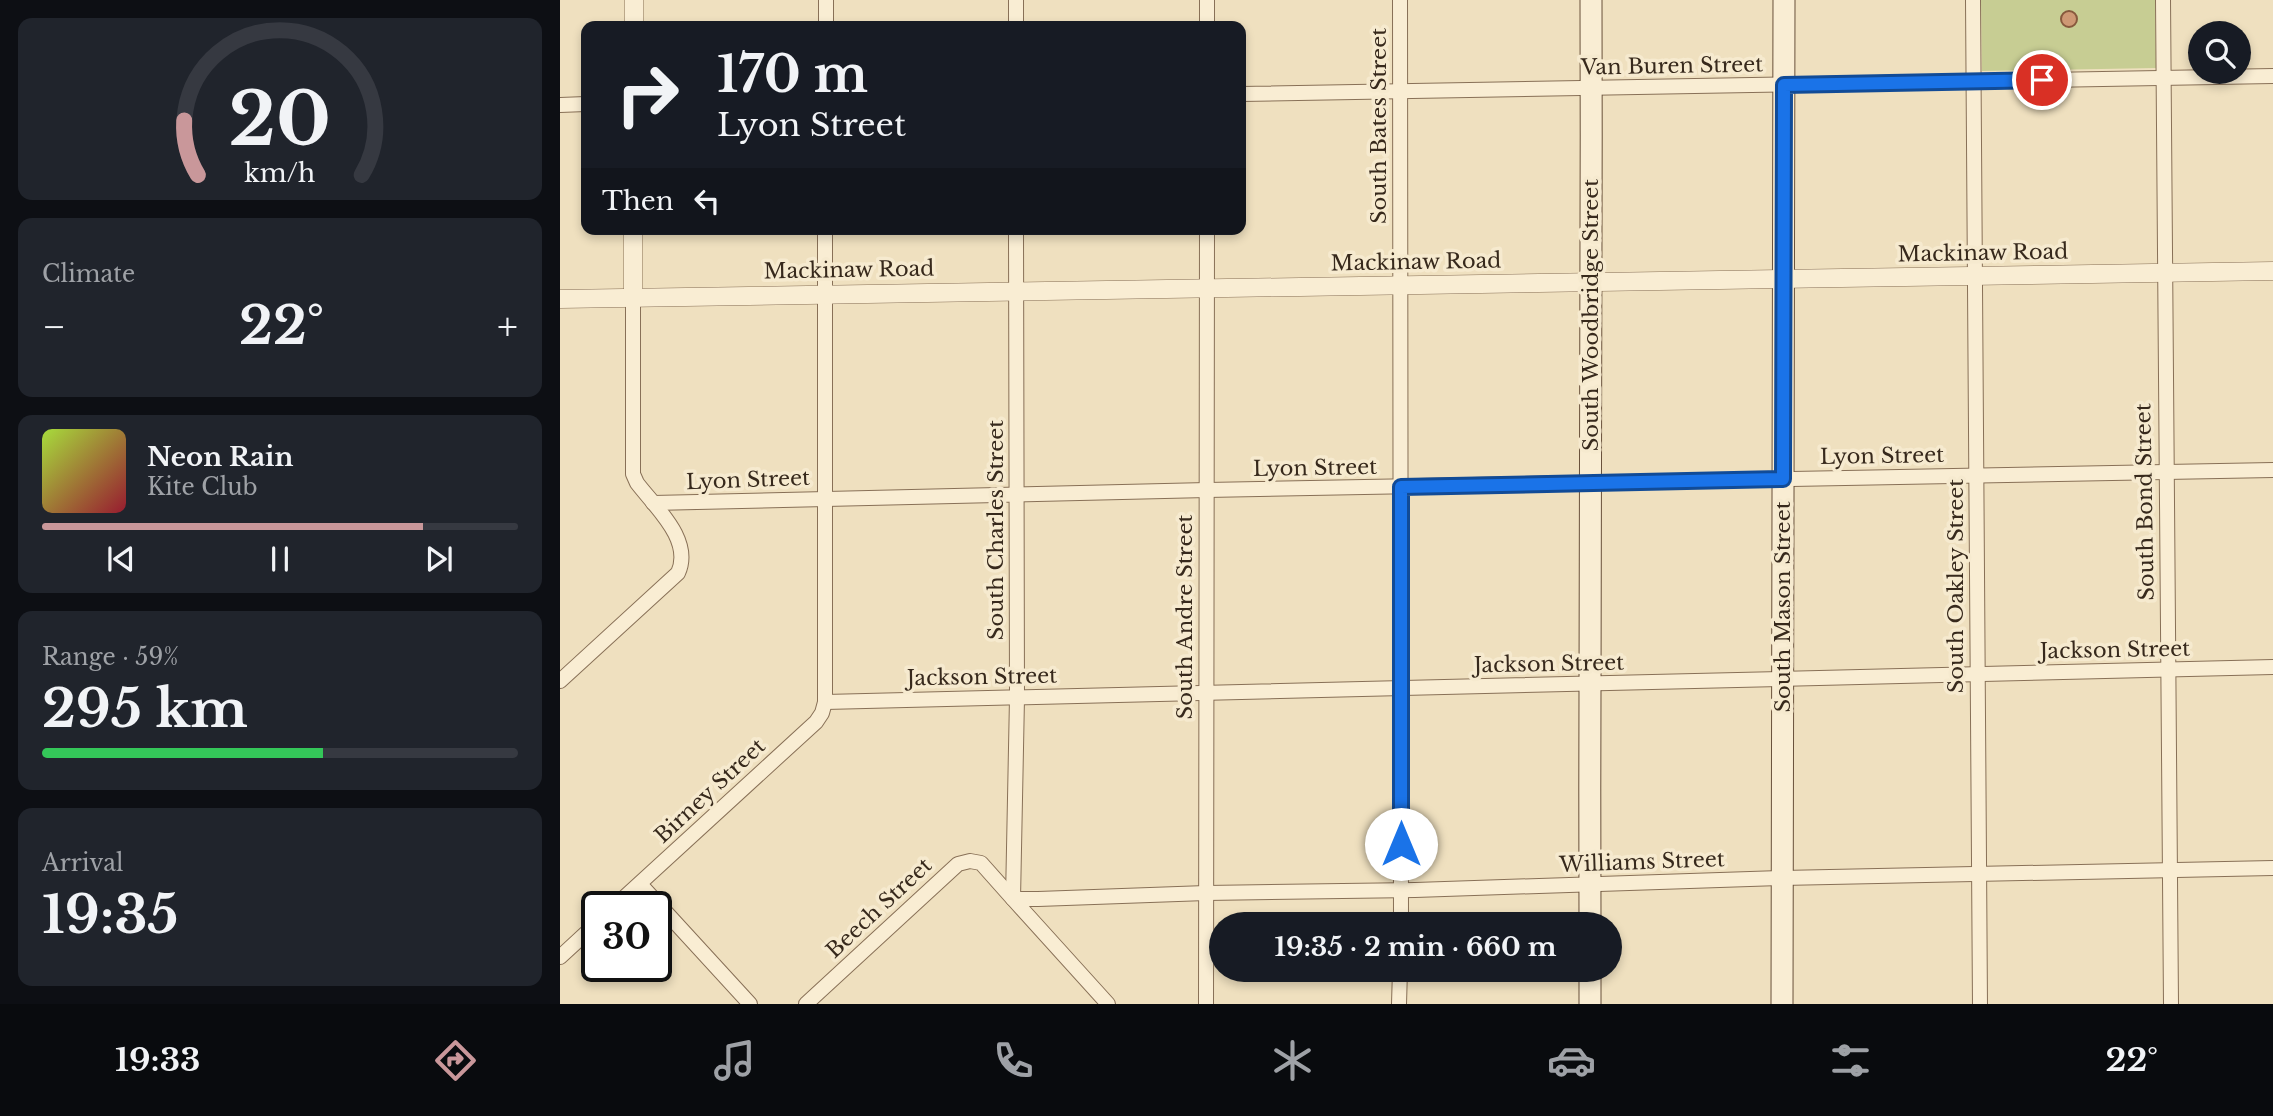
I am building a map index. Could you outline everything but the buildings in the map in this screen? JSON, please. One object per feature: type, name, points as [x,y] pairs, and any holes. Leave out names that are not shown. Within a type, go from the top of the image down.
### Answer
[{"type":"main road","name":"South Woodbridge Street","points":[[1590,912],[1591,0]]},
{"type":"main road","name":"South Mason Street","points":[[1782,1004],[1784,0]]},
{"type":"main road","points":[[1590,982],[1590,1004]]},
{"type":"street","points":[[634,0],[634,21]]},
{"type":"street","points":[[826,0],[826,21]]},
{"type":"street","points":[[1016,0],[1016,21]]},
{"type":"street","points":[[1207,0],[1208,21]]},
{"type":"street","name":"South Bates Street","points":[[1400,0],[1401,912]]},
{"type":"street","name":"South Oakley Street","points":[[1973,0],[1980,1004]]},
{"type":"street","name":"South Bond Street","points":[[2163,0],[2171,1004]]},
{"type":"street","name":"Van Buren Street","points":[[1246,94],[2273,76]]},
{"type":"street","points":[[560,104],[581,104]]},
{"type":"street","points":[[560,681],[678,573],[682,556],[680,541],[637,483],[634,474],[633,235]]},
{"type":"street","points":[[825,235],[825,702]]},
{"type":"street","name":"South Charles Street","points":[[1013,899],[1017,698],[1016,235]]},
{"type":"street","name":"South Andre Street","points":[[1206,1004],[1207,235]]},
{"type":"street","name":"Mackinaw Road","points":[[560,299],[2273,271]]},
{"type":"street","name":"Lyon Street","points":[[653,503],[2273,470]]},
{"type":"street","name":"Jackson Street","points":[[825,702],[2273,667]]},
{"type":"street","name":"Birney Street","points":[[631,891],[816,722],[825,702]]},
{"type":"street","name":"Beech Street","points":[[806,1004],[958,864],[970,861],[981,863],[1013,899]]},
{"type":"street","name":"Williams Street","points":[[1013,899],[2273,867]]},
{"type":"street","points":[[639,884],[750,1004]]},
{"type":"street","points":[[1013,899],[1105,1003]]},
{"type":"street","points":[[560,957],[581,938]]},
{"type":"street","points":[[1399,1004],[1400,982]]},
{"type":"green space","points":[[1981,0],[2155,0],[2156,68],[1982,71]]},
{"type":"route","points":[[1401,844],[1401,487],[1783,479],[1784,85],[2042,80]]}]
